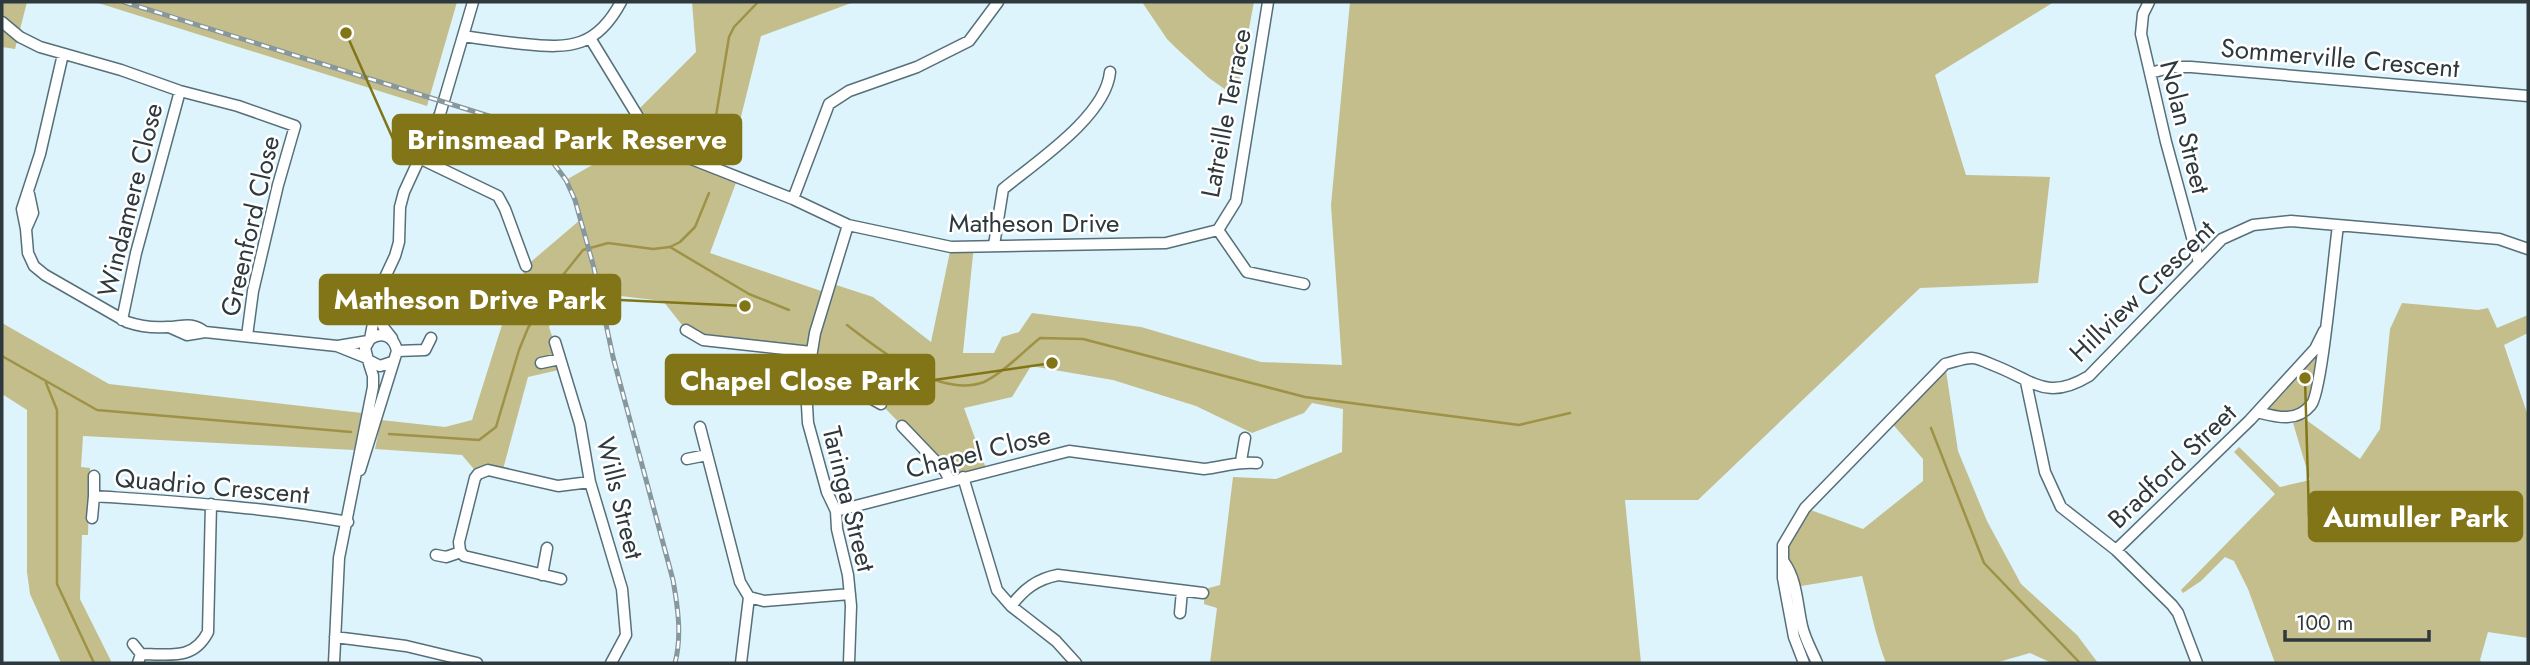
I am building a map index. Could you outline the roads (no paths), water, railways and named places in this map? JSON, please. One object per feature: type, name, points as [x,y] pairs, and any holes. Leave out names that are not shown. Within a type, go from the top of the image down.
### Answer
[{"type":"street","points":[[334,663],[336,579],[373,387],[365,348],[380,288],[399,242],[400,207],[404,192],[440,114],[473,2]]},
{"type":"street","points":[[463,36],[553,47],[572,45],[590,38],[607,25],[621,2]]},
{"type":"street","points":[[793,199],[829,104],[849,91],[917,67],[969,41],[998,2]]},
{"type":"street","name":"Latreille Terrace","points":[[1218,230],[1236,201],[1268,2]]},
{"type":"street","name":"Nolan Street","points":[[2150,2],[2143,14],[2141,34],[2199,263]]},
{"type":"street","points":[[2,22],[29,42],[180,91]]},
{"type":"street","name":"Matheson Drive","points":[[590,38],[648,133],[661,147],[793,199],[848,225],[951,247],[1166,243],[1218,230]]},
{"type":"street","points":[[63,54],[29,194],[22,209],[27,253],[40,272],[122,320],[138,325],[169,327],[187,335],[205,331],[337,346],[380,366],[392,362]]},
{"type":"street","name":"Sommerville Crescent","points":[[2150,73],[2191,66],[2528,96]]},
{"type":"street","points":[[994,245],[1003,189],[1080,125],[1100,103],[1110,72]]},
{"type":"street","name":"Greenford Close","points":[[180,91],[238,106],[295,126],[253,291],[247,336]]},
{"type":"street","name":"Windamere Close","points":[[122,320],[136,253],[180,91]]},
{"type":"street","points":[[421,159],[498,197],[526,266]]},
{"type":"street","name":"Hillview Crescent","points":[[1804,663],[1794,637],[1783,578],[1783,545],[1805,508],[1945,364],[1974,357],[2008,370],[2026,382],[2055,389],[2073,385],[2089,376],[2222,239],[2252,225],[2291,221],[2499,239],[2528,249]]},
{"type":"street","name":"Taringa Street","points":[[848,225],[811,352],[806,388],[808,423],[827,492],[836,511],[850,594],[852,632],[849,663]]},
{"type":"street","name":"Bradford Street","points":[[2257,412],[2284,418],[2296,416],[2310,407],[2318,392],[2338,226]]},
{"type":"street","points":[[1218,230],[1247,272],[1304,284]]},
{"type":"street","points":[[356,479],[365,459],[395,345],[376,308]]},
{"type":"street","points":[[686,330],[703,340],[811,352]]},
{"type":"street","name":"Bradford Street","points":[[2116,550],[2257,412],[2315,349],[2324,331]]},
{"type":"street","points":[[337,346],[384,335],[395,345],[425,350],[430,338]]},
{"type":"street","name":"Wills Street","points":[[555,342],[580,424],[590,482],[622,589],[626,635],[611,663]]},
{"type":"street","points":[[541,363],[560,359]]},
{"type":"street","points":[[809,364],[881,404]]},
{"type":"street","points":[[2026,382],[2045,472],[2061,507],[2116,550],[2178,613],[2197,663]]},
{"type":"street","points":[[902,426],[945,471],[950,481]]},
{"type":"street","points":[[700,427],[740,582],[749,597],[740,663]]},
{"type":"street","points":[[1241,461],[1245,438]]},
{"type":"street","name":"Chapel Close","points":[[836,511],[1069,451],[1204,469],[1224,467],[1241,461],[1257,463]]},
{"type":"street","points":[[687,459],[707,455]]},
{"type":"street","points":[[561,579],[471,559],[461,552],[459,542],[475,478],[484,471],[558,486],[590,482]]},
{"type":"street","points":[[94,476],[94,496]]},
{"type":"street","points":[[963,477],[997,590],[1011,606],[1056,641],[1076,663]]},
{"type":"street","name":"Quadrio Crescent","points":[[92,518],[94,496],[211,504],[348,522]]},
{"type":"street","points":[[132,644],[139,659],[192,652],[202,644],[208,632],[211,504]]},
{"type":"street","points":[[542,575],[547,548]]},
{"type":"street","points":[[436,555],[446,557],[461,552]]},
{"type":"street","points":[[1783,560],[1790,570],[1802,630],[1817,663]]},
{"type":"street","points":[[1011,606],[1020,593],[1031,585],[1045,577],[1058,575],[1203,593]]},
{"type":"street","points":[[1180,613],[1182,590]]},
{"type":"street","points":[[749,597],[764,601],[850,594]]},
{"type":"street","points":[[335,637],[406,646],[477,663]]},
{"type":"waterway","points":[[716,156],[715,122],[729,37],[734,27],[758,2]]},
{"type":"waterway","points":[[389,434],[479,440],[496,427],[528,328],[559,280],[583,250],[608,243],[653,249],[670,247],[680,242],[695,227],[709,193]]},
{"type":"waterway","points":[[670,247],[749,294],[789,310]]},
{"type":"waterway","points":[[847,325],[893,359],[948,384],[984,382],[1040,338],[1083,339],[1305,397],[1519,425],[1570,413]]},
{"type":"waterway","points":[[2,356],[97,410],[351,432]]},
{"type":"waterway","points":[[46,383],[57,410],[57,584],[94,663]]},
{"type":"waterway","points":[[1931,428],[1984,563],[2080,663]]},
{"type":"railway","points":[[124,2],[492,117],[521,132],[546,153],[566,180],[575,200],[594,268],[613,357],[673,580],[679,632],[675,663]]},
{"type":"place","name":"Brinsmead Park Reserve","points":[[346,33]]},
{"type":"place","name":"Matheson Drive Park","points":[[745,306]]},
{"type":"place","name":"Chapel Close Park","points":[[1052,363]]},
{"type":"place","name":"Aumuller Park","points":[[2305,378]]}]
